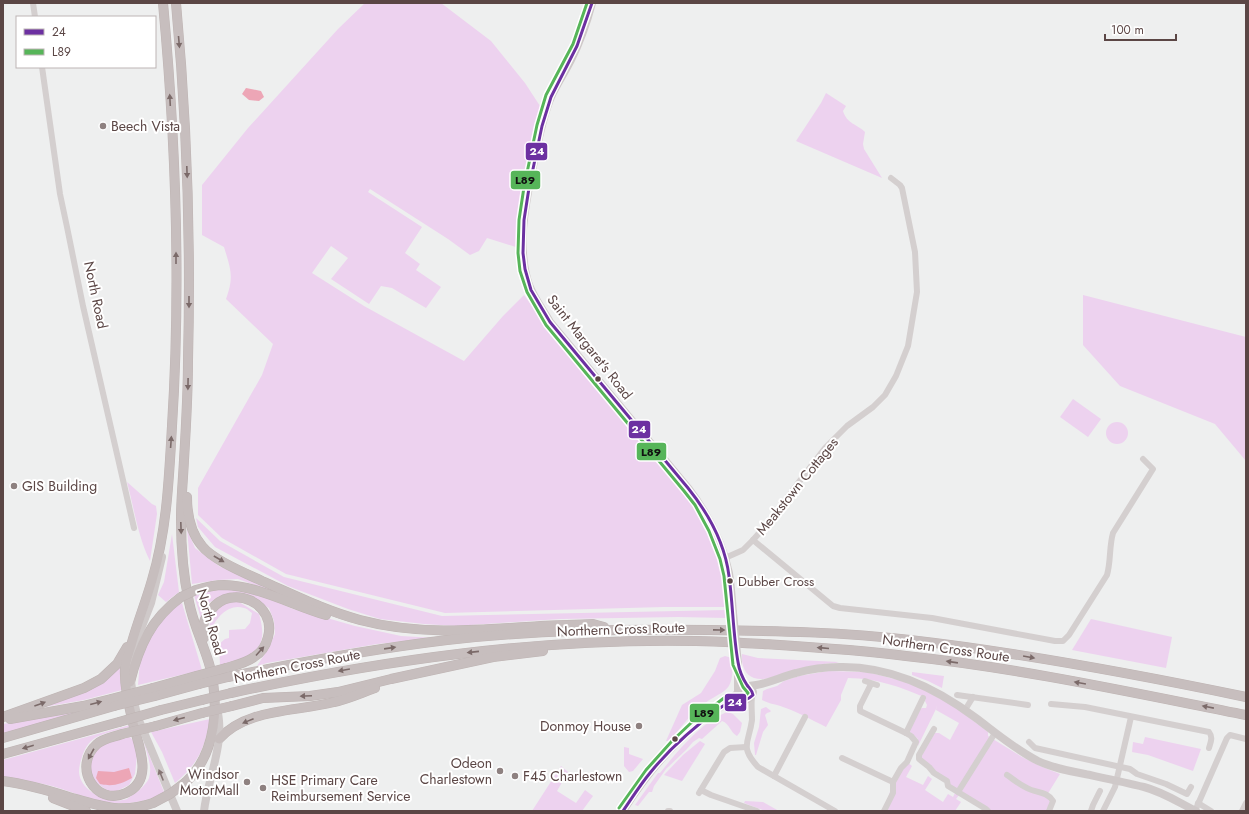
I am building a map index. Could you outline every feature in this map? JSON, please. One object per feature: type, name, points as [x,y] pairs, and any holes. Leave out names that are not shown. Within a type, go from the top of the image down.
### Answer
[{"type":"highway","points":[[159,3],[168,64]]},
{"type":"highway","points":[[163,3],[168,64],[175,198],[176,312],[174,397],[166,514],[153,578],[139,618],[125,668],[133,723],[138,740],[142,774],[139,781],[128,792],[120,795],[110,796],[103,794],[90,782],[86,767],[87,758],[97,744],[122,734],[156,726],[202,713],[263,698],[310,696],[338,692],[493,657],[638,641]]},
{"type":"highway","points":[[176,3],[184,103],[187,192],[189,317],[187,408],[189,445],[187,501],[189,518],[194,533],[202,546],[212,555],[246,574],[323,608],[360,620],[405,629],[446,631],[593,624],[613,629]]},
{"type":"highway","name":"North Road","points":[[187,408],[181,518],[183,564],[189,605],[207,659],[216,702]]},
{"type":"highway","points":[[128,685],[141,646],[148,633],[167,607],[181,597],[196,590],[210,586],[239,586],[355,624],[396,632],[487,637]]},
{"type":"highway","points":[[3,738],[113,703],[227,673],[256,656],[267,643],[270,628],[268,619],[262,609],[253,601],[236,596],[220,601],[213,606],[208,613],[202,632],[207,659]]},
{"type":"highway","points":[[3,717],[84,688],[101,679],[117,664],[139,618]]},
{"type":"highway","name":"Northern Cross Route","points":[[227,673],[448,640],[487,637],[613,629],[802,631],[909,640],[1007,653],[1153,678],[1246,697]]},
{"type":"highway","name":"Northern Cross Route","points":[[3,754],[161,710],[231,693],[344,670],[443,656],[525,647],[638,641],[698,641],[790,646],[907,656],[1002,669],[1246,715]]},
{"type":"highway","points":[[219,739],[227,730],[256,717],[334,702],[407,676]]},
{"type":"highway","points":[[6,782],[44,790],[109,808],[128,809],[153,803],[170,794],[186,782],[204,757],[210,743],[216,702]]},
{"type":"highway","points":[[3,721],[83,706],[113,703]]},
{"type":"highway","points":[[6,782],[86,811]]},
{"type":"main road","name":"Saint Margaret's Road","points":[[592,3],[580,41],[551,97],[541,127],[528,192],[524,225],[523,241],[529,285],[550,322],[688,488],[699,502],[714,529],[725,558],[729,575],[738,664],[743,688]]},
{"type":"main road","points":[[166,514],[164,551],[151,603],[132,652],[128,685],[138,718],[177,811]]},
{"type":"main road","points":[[623,811],[650,773],[676,744],[694,727],[743,688],[765,684],[795,673],[841,667],[875,669],[914,681],[938,692],[1030,757],[1050,766],[1156,791],[1196,808]]},
{"type":"main road","points":[[726,703],[748,698],[765,684]]},
{"type":"main road","points":[[743,688],[752,690],[748,698]]},
{"type":"main road","points":[[743,688],[739,697],[748,698]]},
{"type":"main road","name":"North Road","points":[[204,811],[219,739],[219,715],[216,702]]},
{"type":"street","points":[[33,3],[35,16]]},
{"type":"street","name":"North Road","points":[[42,68],[60,194],[83,306],[134,528]]},
{"type":"street","name":"Meakstown Cottages","points":[[725,558],[743,550],[753,540],[777,513],[825,448],[852,422],[873,407],[885,396],[896,376],[908,346],[917,292],[915,252],[902,188],[891,178]]},
{"type":"street","name":"Meakstown Cottages","points":[[753,540],[836,607],[932,618],[1055,642],[1063,641],[1070,635],[1107,575],[1110,565],[1110,541],[1113,533],[1154,469],[1143,459]]},
{"type":"street","points":[[871,683],[860,706],[860,711],[885,721],[911,736],[916,742],[907,762],[893,782],[893,793],[884,811]]},
{"type":"street","points":[[957,695],[1028,705]]},
{"type":"street","points":[[965,710],[973,697]]},
{"type":"street","points":[[1062,705],[1063,697]]},
{"type":"street","points":[[748,698],[752,720],[746,747],[750,758],[758,767],[835,811]]},
{"type":"street","points":[[906,733],[922,701],[927,707]]},
{"type":"street","points":[[1051,704],[1085,706],[1131,717],[1209,732],[1212,736],[1209,748]]},
{"type":"street","points":[[774,776],[805,717]]},
{"type":"street","points":[[1103,811],[1117,781],[1131,717]]},
{"type":"street","points":[[934,729],[918,755],[919,759],[934,773],[947,781],[948,786],[988,811]]},
{"type":"street","points":[[958,792],[995,733]]},
{"type":"street","points":[[1212,811],[1196,808],[1227,738],[1230,736],[1246,739]]},
{"type":"street","points":[[1028,742],[1035,748],[1130,769],[1137,774],[1166,784],[1187,794],[1191,787]]},
{"type":"street","points":[[746,747],[730,748],[724,752],[700,792],[757,811]]},
{"type":"street","points":[[842,758],[893,782]]},
{"type":"street","points":[[1007,775],[1028,789],[1040,791],[1051,797],[1053,801],[1049,811]]},
{"type":"street","points":[[1091,811],[1100,791]]},
{"type":"street","points":[[1242,811],[1246,802]]},
{"type":"shaded area","points":[[365,3],[441,3],[491,41],[525,83],[540,106],[532,155],[522,249],[487,238],[479,251],[470,255],[448,239],[370,189],[368,192],[422,227],[405,253],[420,264],[416,270],[441,287],[426,308],[392,288],[381,286],[369,304],[331,279],[348,258],[331,246],[312,273],[364,306],[464,361],[503,316],[524,295],[564,350],[636,427],[690,496],[705,518],[717,547],[726,586],[728,607],[664,607],[445,613],[286,574],[222,538],[198,515],[198,488],[262,375],[273,344],[226,299],[230,285],[231,273],[224,247],[202,235],[202,185],[248,128],[338,29]]},
{"type":"shaded area","points":[[246,88],[261,91],[264,97],[259,101],[249,100],[242,94]]},
{"type":"shaded area","points":[[826,93],[846,106],[843,111],[847,119],[865,132],[863,144],[864,149],[882,178],[796,141]]},
{"type":"shaded area","points":[[1083,295],[1246,337],[1246,461],[1215,424],[1120,386],[1083,345]]},
{"type":"shaded area","points":[[1073,399],[1101,419],[1088,437],[1060,417]]},
{"type":"shaded area","points":[[1117,422],[1125,425],[1128,433],[1125,441],[1117,444],[1109,441],[1106,433],[1109,425]]},
{"type":"shaded area","points":[[127,482],[156,506],[157,514],[150,561],[139,532]]},
{"type":"shaded area","points":[[196,518],[220,541],[284,577],[442,616],[726,610],[727,618],[678,617],[560,619],[456,626],[380,619],[348,609],[288,586],[215,547],[198,527]]},
{"type":"shaded area","points":[[187,529],[195,548],[219,566],[282,595],[238,579],[192,584]]},
{"type":"shaded area","points":[[172,534],[179,592],[166,602],[158,595],[164,582]]},
{"type":"shaded area","points":[[208,589],[247,589],[293,609],[355,626],[401,636],[436,638],[377,644],[257,666],[268,649],[275,634],[274,621],[269,608],[249,597],[232,593],[210,602],[201,619],[194,595]]},
{"type":"shaded area","points":[[227,602],[239,602],[259,614],[262,626],[262,636],[260,644],[256,650],[249,655],[220,665],[219,644],[225,639],[229,638],[229,630],[245,629],[250,623],[252,613],[246,609],[233,607],[224,612],[212,628],[209,629],[211,620],[215,613]]},
{"type":"shaded area","points":[[182,603],[202,670],[138,685],[140,660],[148,639],[172,607]]},
{"type":"shaded area","points":[[1091,619],[1172,637],[1166,668],[1072,650]]},
{"type":"shaded area","points":[[742,654],[758,658],[839,662],[816,666],[779,677],[761,679],[754,678],[748,674],[743,665]]},
{"type":"shaded area","points":[[725,656],[732,658],[732,671],[729,686],[706,702],[687,720],[670,741],[666,741],[682,705],[701,693],[715,671],[720,658]]},
{"type":"shaded area","points":[[121,661],[122,690],[84,700],[44,707],[104,683]]},
{"type":"shaded area","points":[[828,671],[867,672],[914,684],[955,707],[988,732],[988,736],[1022,757],[1060,774],[1047,795],[1051,797],[1049,811],[988,811],[949,786],[920,758],[935,733],[939,733],[950,740],[959,723],[936,710],[937,704],[918,746],[918,739],[910,732],[910,730],[920,709],[926,708],[926,698],[907,690],[878,681],[848,678],[841,695],[841,700],[826,727],[794,711],[762,700],[763,691],[777,686],[784,681],[799,676]]},
{"type":"shaded area","points":[[912,672],[944,676],[942,688],[912,675]]},
{"type":"shaded area","points":[[119,700],[3,734],[3,724]]},
{"type":"shaded area","points":[[766,707],[771,711],[765,715],[768,725],[763,732],[755,755],[754,743],[759,727],[761,709]]},
{"type":"shaded area","points":[[728,712],[733,714],[742,723],[740,732],[737,736],[725,722],[722,721],[702,739],[699,738],[693,742],[666,769],[654,786],[652,792],[649,792],[638,806],[635,805],[658,773],[660,773],[700,729],[719,716]]},
{"type":"shaded area","points":[[210,719],[206,739],[199,755],[183,776],[175,783],[162,752],[151,732]]},
{"type":"shaded area","points":[[130,725],[130,727],[99,736],[88,744],[80,763],[79,772],[81,779],[90,791],[97,795],[112,800],[127,799],[140,789],[149,778],[150,764],[143,740],[164,792],[153,798],[129,803],[106,802],[52,786],[3,777],[3,760]]},
{"type":"shaded area","points":[[130,737],[135,743],[137,755],[135,774],[129,785],[117,791],[108,791],[95,782],[90,771],[91,758],[99,747],[109,742]]},
{"type":"shaded area","points":[[1145,737],[1201,749],[1193,771],[1148,755],[1132,752],[1133,742],[1143,744]]},
{"type":"shaded area","points":[[700,741],[705,744],[682,781],[664,775],[683,755]]},
{"type":"shaded area","points":[[624,747],[629,748],[629,754],[643,759],[633,771],[629,772],[624,766]]},
{"type":"shaded area","points":[[907,762],[912,766],[906,777],[923,785],[928,776],[932,779],[925,790],[943,802],[948,794],[953,797],[955,793],[959,795],[956,799],[961,802],[955,811],[884,811],[893,782]]},
{"type":"shaded area","points":[[561,766],[568,772],[557,791],[576,803],[585,790],[593,796],[582,811],[532,811]]},
{"type":"shaded area","points":[[129,768],[132,778],[120,783],[113,785],[100,784],[96,778],[98,771],[114,772]]},
{"type":"shaded area","points":[[745,801],[763,802],[779,811],[765,811],[744,803]]},
{"type":"transit line","name":"L89","points":[[587,3],[573,44],[546,95],[537,125],[524,187],[519,220],[518,253],[520,271],[527,292],[546,325],[695,505],[709,531],[720,559],[724,576],[733,665],[743,687],[748,693],[746,695],[724,698],[691,723],[672,741],[646,770],[619,808]]},
{"type":"transit line","name":"24","points":[[592,3],[577,46],[551,97],[542,126],[524,220],[523,253],[525,269],[531,290],[550,322],[688,488],[709,518],[720,541],[727,564],[735,641],[740,671],[753,695],[745,700],[724,705],[683,738],[650,773],[623,811]]},
{"type":"place","name":"Beech Vista","points":[[103,126]]},
{"type":"place","name":"GIS Building","points":[[14,486]]},
{"type":"place","name":"Dubber Cross","points":[[730,581]]},
{"type":"place","name":"Donmoy House","points":[[639,726]]},
{"type":"place","name":"Odeon Charlestown","points":[[500,771]]},
{"type":"place","name":"F45 Charlestown","points":[[515,776]]},
{"type":"place","name":"Windsor MotorMall","points":[[247,782]]},
{"type":"place","name":"HSE Primary Care Reimbursement Service","points":[[263,788]]}]
